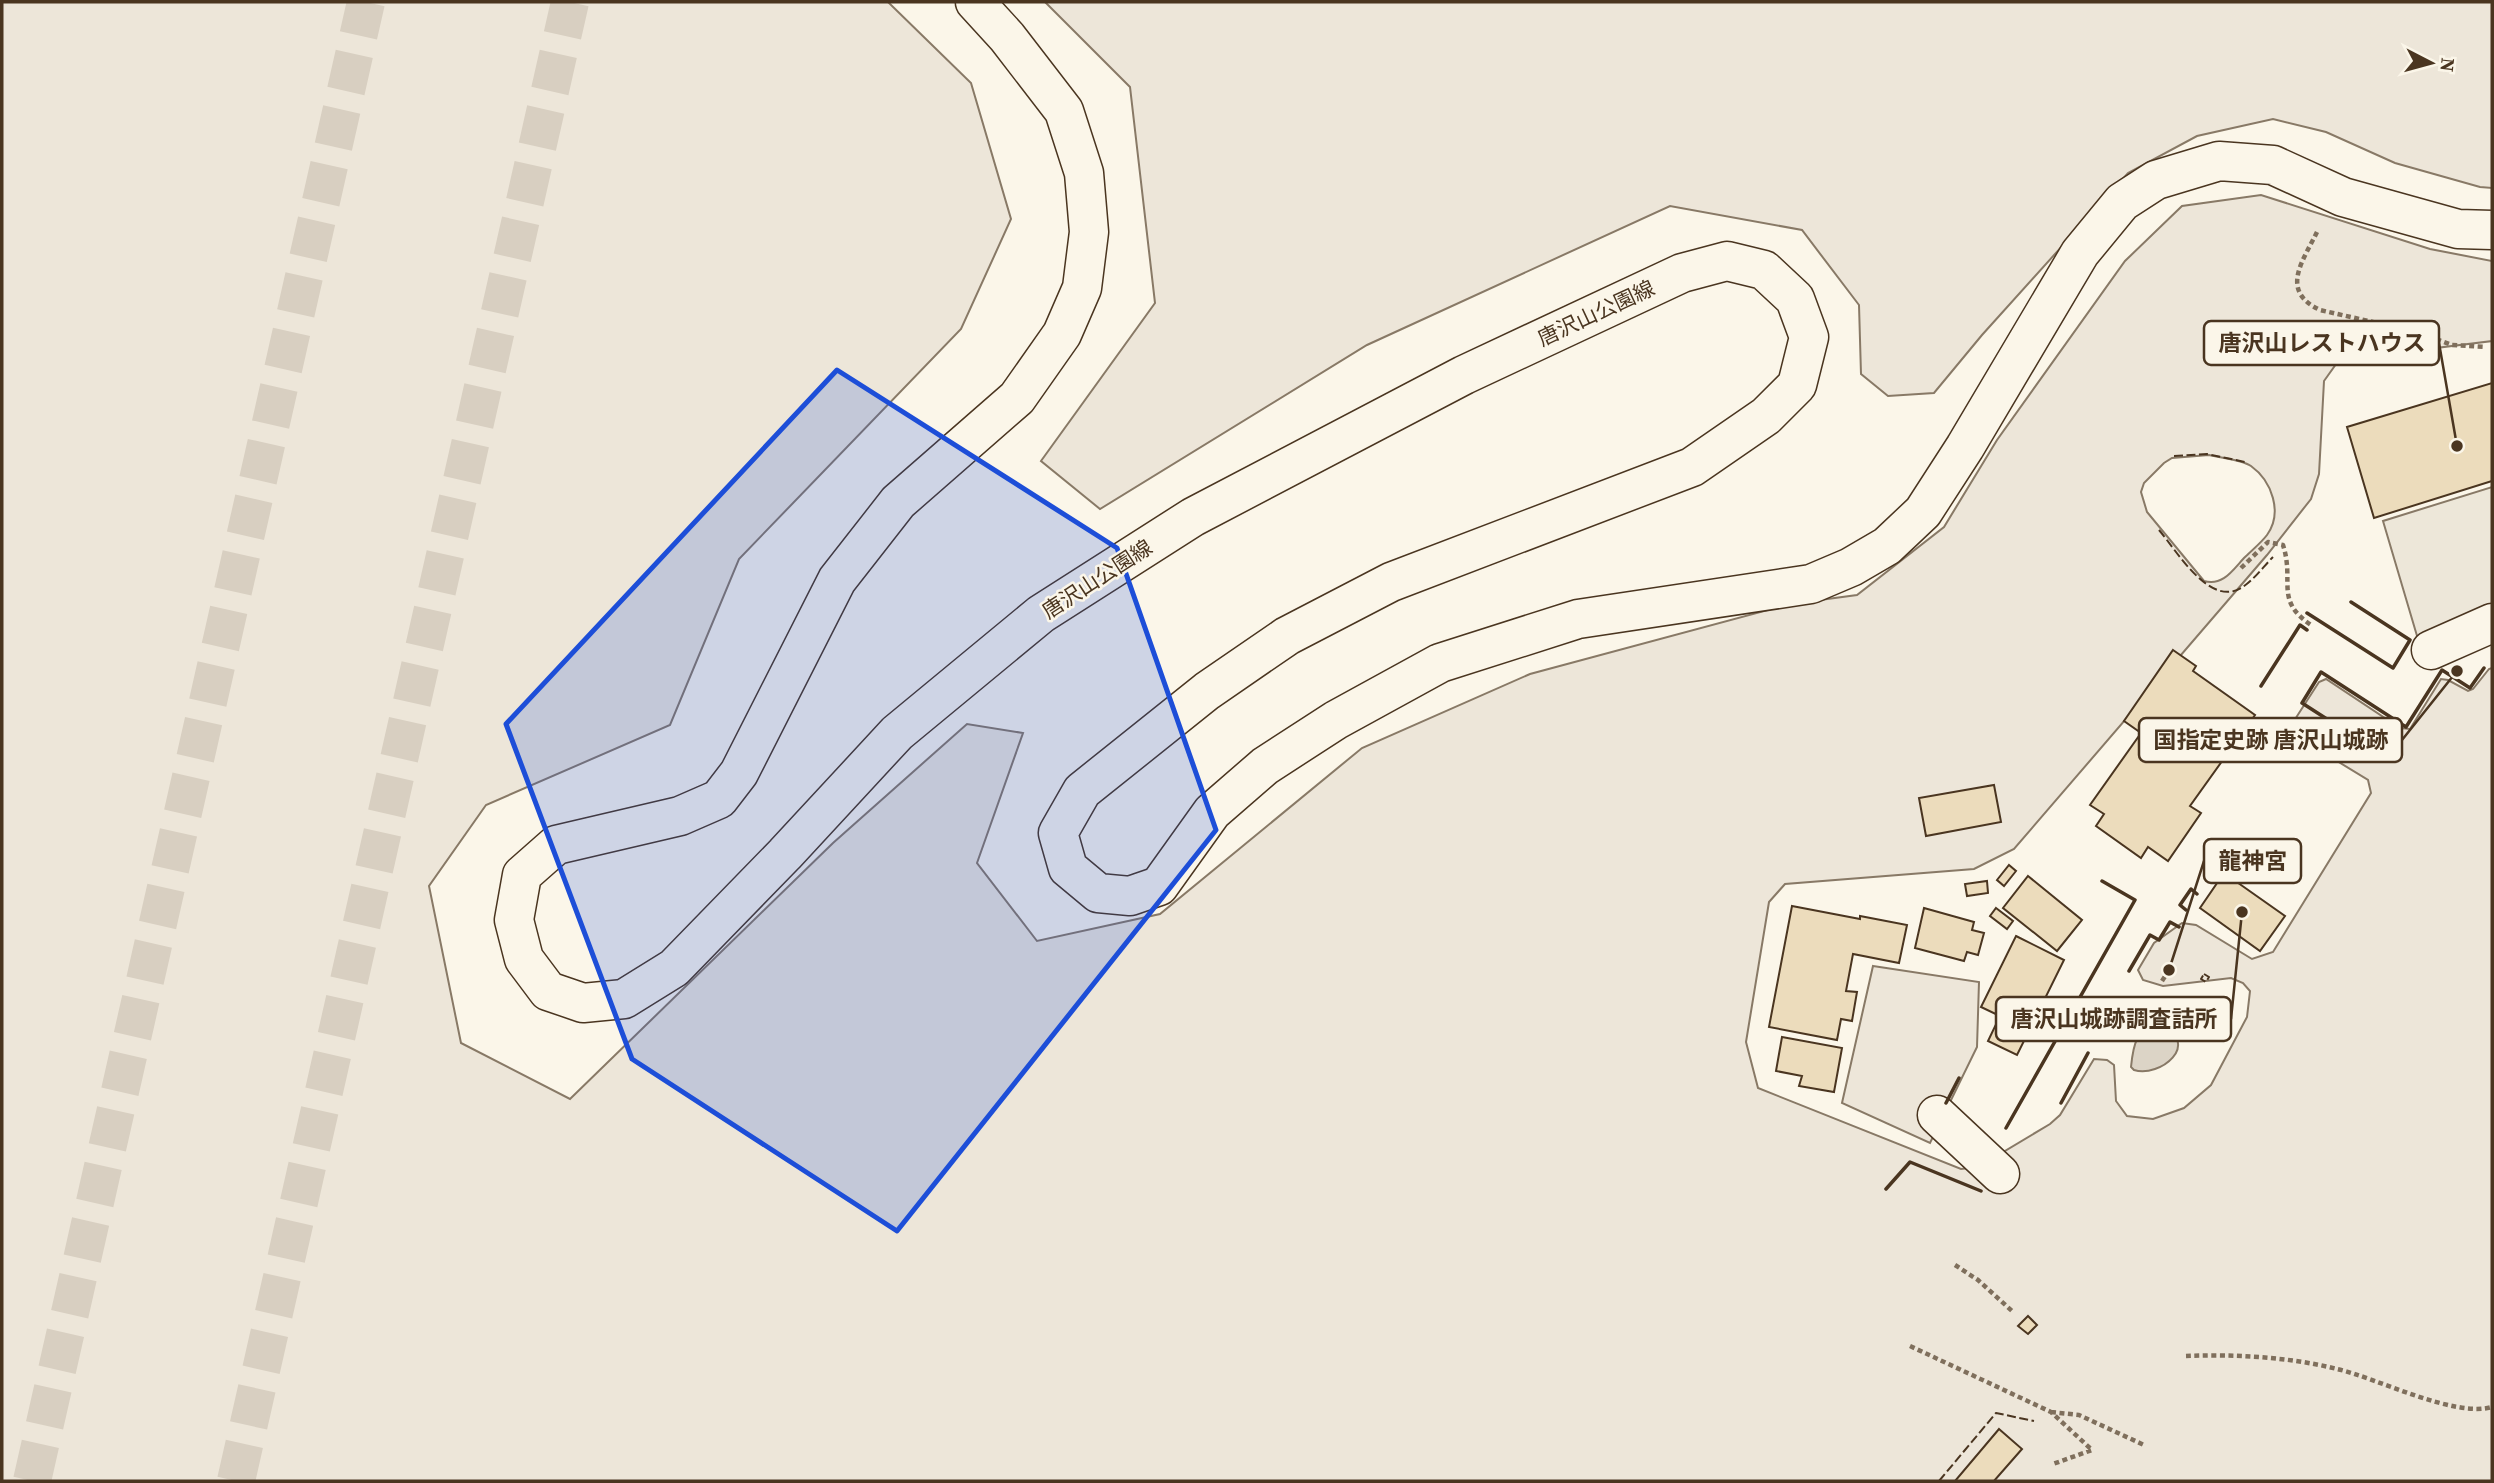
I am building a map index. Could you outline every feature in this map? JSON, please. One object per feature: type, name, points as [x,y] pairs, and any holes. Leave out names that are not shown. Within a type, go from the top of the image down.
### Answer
[{"type":"main road","name":"唐沢山公園線","points":[[975,2],[1007,37],[1064,111],[1084,173],[1089,232],[1082,288],[1062,334],[1017,398],[898,502],[837,580],[739,773],[719,799],[680,816],[556,845],[522,875],[514,920],[524,959],[548,991],[583,1003],[624,999],[674,968],[897,733],[1041,614],[1193,517],[1464,375],[1682,272],[1727,261],[1764,270],[1795,299],[1809,337],[1797,385],[1766,416],[1692,467],[1391,582],[1287,636],[1207,691],[1082,791],[1058,833],[1068,868],[1098,894],[1130,896],[1159,886],[1212,811],[1265,766],[1336,720],[1440,663],[1578,619],[1811,584],[1851,567],[1887,546],[1923,512],[1965,447],[2080,253],[2122,202],[2156,180],[2219,161],[2273,165],[2343,197],[2458,229],[2492,230]]},
{"type":"main road","points":[[2431,650],[2492,623]]},
{"type":"main road","points":[[1937,1115],[2000,1174]]},
{"type":"path","points":[[2331,192],[2320,226],[2297,273],[2300,295],[2308,304],[2320,310],[2417,332],[2452,345],[2486,347]]},
{"type":"path","points":[[2241,568],[2268,542],[2283,545],[2288,562],[2287,599],[2295,614],[2311,625]]},
{"type":"path","points":[[2162,981],[2166,975]]},
{"type":"path","points":[[1955,1265],[1978,1280],[2012,1311]]},
{"type":"path","points":[[1910,1346],[2050,1412],[2092,1450],[2053,1464]]},
{"type":"path","points":[[2186,1356],[2259,1357],[2333,1368],[2471,1410],[2492,1407]]},
{"type":"path","points":[[2050,1412],[2079,1415],[2144,1445]]},
{"type":"highlighted area","points":[[837,370],[1117,548],[1216,830],[897,1231],[632,1059],[506,724]]},
{"type":"shaded area","points":[[2,2],[888,2],[971,83],[1011,219],[961,329],[739,559],[670,725],[486,805],[429,886],[461,1043],[570,1099],[833,843],[967,724],[1023,733],[977,863],[1037,941],[1160,914],[1362,748],[1530,674],[1790,604],[1857,595],[1944,527],[1997,440],[2125,261],[2182,206],[2261,195],[2430,249],[2492,261],[2492,341],[2339,360],[2324,381],[2319,474],[2311,499],[2267,555],[2014,849],[1974,869],[1785,884],[1769,902],[1746,1042],[1758,1088],[1961,1169],[1978,1167],[2050,1124],[2060,1115],[2094,1059],[2107,1060],[2114,1065],[2116,1101],[2127,1116],[2153,1119],[2184,1108],[2211,1085],[2247,1017],[2250,991],[2243,983],[2231,978],[2163,986],[2143,980],[2138,970],[2154,943],[2182,923],[2196,925],[2252,959],[2273,952],[2371,793],[2368,780],[2293,734],[2290,727],[2319,682],[2326,679],[2400,728],[2410,729],[2441,679],[2468,691],[2492,668],[2492,1481],[2,1481]],"holes":[[[2209,455],[2251,466],[2265,480],[2275,507],[2272,526],[2265,538],[2227,576],[2211,582],[2204,581],[2147,512],[2141,492],[2144,483],[2172,458]]]},
{"type":"shaded area","points":[[1045,2],[2492,2],[2492,188],[2395,163],[2326,132],[2273,119],[2197,136],[2128,173],[1982,335],[1934,393],[1888,396],[1861,374],[1859,305],[1802,230],[1670,206],[1367,345],[1100,509],[1041,461],[1155,303],[1130,87]]},
{"type":"shaded area","points":[[2492,487],[2492,617],[2420,646],[2383,521]]},
{"type":"shaded area","points":[[1873,966],[1979,982],[1977,1047],[1930,1143],[1842,1103]]},
{"type":"shaded area","points":[[2161,1025],[2173,1033],[2178,1041],[2173,1058],[2155,1069],[2134,1070],[2131,1067],[2137,1038],[2146,1029]]},
{"type":"building","points":[[2492,383],[2492,481],[2374,518],[2347,427]]},
{"type":"building","points":[[2173,650],[2196,666],[2193,671],[2255,715],[2190,806],[2201,813],[2168,861],[2148,847],[2141,858],[2096,826],[2104,814],[2090,805],[2141,733],[2124,721]]},
{"type":"building","points":[[1994,785],[2001,822],[1926,836],[1919,798]]},
{"type":"building","points":[[2009,865],[2016,871],[2004,886],[1997,880]]},
{"type":"building","points":[[2224,873],[2285,916],[2260,951],[2200,908]]},
{"type":"building","points":[[2028,876],[2082,920],[2057,951],[2003,908]]},
{"type":"building","points":[[1987,881],[1988,893],[1967,896],[1965,884]]},
{"type":"building","points":[[1792,906],[1907,925],[1899,963],[1853,954],[1846,991],[1857,992],[1852,1021],[1841,1019],[1837,1040],[1769,1027]]},
{"type":"building","points":[[1924,908],[1974,922],[1972,930],[1984,933],[1978,955],[1967,952],[1964,961],[1915,948]]},
{"type":"building","points":[[1996,908],[2013,921],[2007,929],[1990,916]]},
{"type":"building","points":[[2016,936],[2064,960],[2017,1055],[1988,1041],[2000,1016],[1981,1007]]},
{"type":"building","points":[[1782,1037],[1842,1048],[1834,1092],[1799,1086],[1802,1076],[1776,1071]]},
{"type":"building","points":[[2028,1316],[2037,1325],[2028,1334],[2018,1326]]},
{"type":"building","points":[[1999,1429],[2022,1449],[1994,1481],[1955,1481]]},
{"type":"tunnel","points":[[32,1481],[366,2]]},
{"type":"tunnel","points":[[236,1481],[570,2]]},
{"type":"fence","points":[[2174,456],[2207,454],[2245,462]]},
{"type":"fence","points":[[2159,530],[2184,563],[2206,584],[2217,590],[2229,592],[2241,588],[2273,557]]},
{"type":"fence","points":[[2204,974],[2209,977],[2206,982],[2201,979],[2204,974]]},
{"type":"fence","points":[[1939,1481],[1996,1413],[2034,1421]]},
{"type":"wall","points":[[2307,613],[2393,668],[2410,640],[2351,602]]},
{"type":"wall","points":[[2261,686],[2300,625],[2307,630]]},
{"type":"wall","points":[[2386,757],[2302,703],[2321,672],[2406,727],[2442,670],[2470,688],[2484,668]]},
{"type":"wall","points":[[2006,1128],[2135,900],[2102,881]]},
{"type":"wall","points":[[2186,910],[2180,905],[2191,889],[2197,894]]},
{"type":"wall","points":[[2129,971],[2150,935],[2159,940],[2170,922],[2179,927]]},
{"type":"wall","points":[[2061,1103],[2088,1053]]},
{"type":"wall","points":[[1946,1103],[1959,1078]]},
{"type":"wall","points":[[1886,1189],[1910,1162],[1981,1191]]},
{"type":"place","name":"唐沢山レストハウス","points":[[2457,446]]},
{"type":"place","name":"国指定史跡 唐沢山城跡","points":[[2457,671]]},
{"type":"place","name":"唐沢山城跡調査詰所","points":[[2242,912]]},
{"type":"place","name":"龍神宮","points":[[2169,970]]}]
